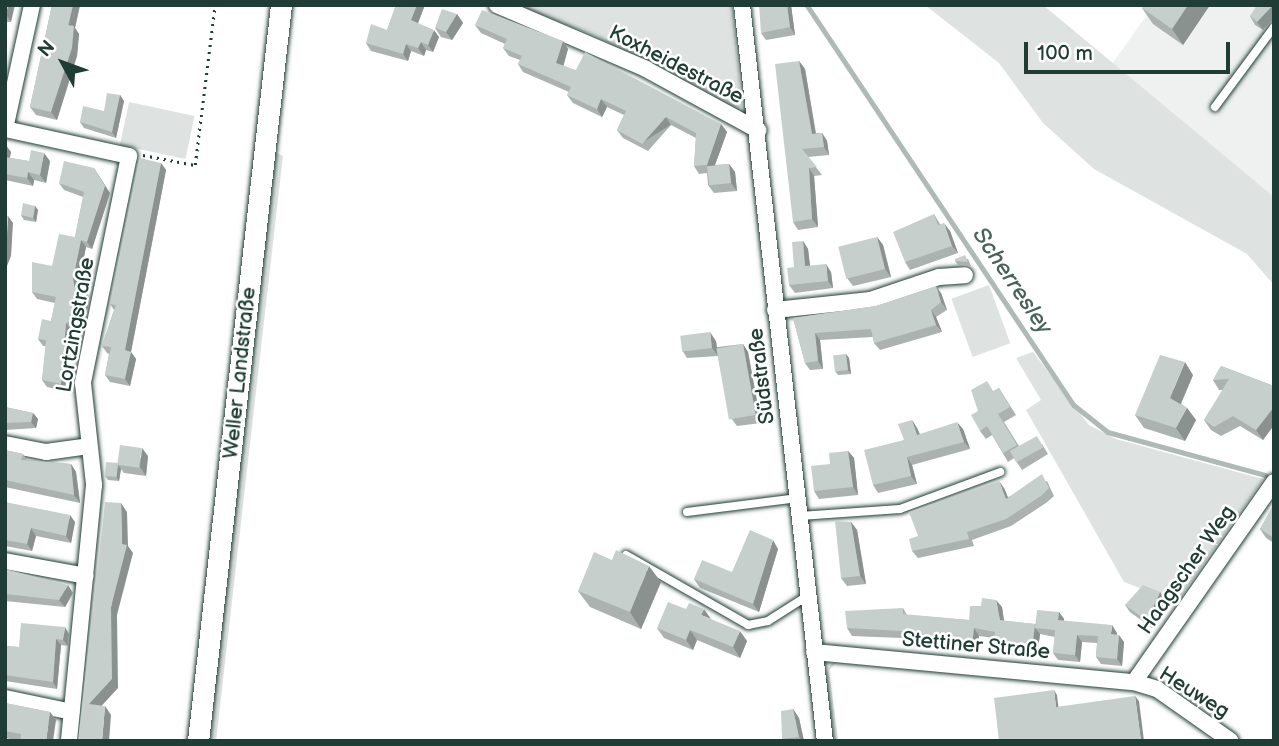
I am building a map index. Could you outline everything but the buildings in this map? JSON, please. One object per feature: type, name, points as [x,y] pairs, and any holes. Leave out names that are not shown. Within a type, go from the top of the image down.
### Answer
[{"type":"main road","name":"Weller Landstraße","points":[[198,741],[281,5]]},
{"type":"street","points":[[32,5],[5,129],[129,156]]},
{"type":"street","name":"Koxheidestraße","points":[[497,5],[646,69],[758,130]]},
{"type":"street","name":"Südstraße","points":[[742,5],[825,741]]},
{"type":"street","name":"Lortzingstraße","points":[[69,741],[94,485],[83,383],[129,156]]},
{"type":"street","points":[[775,310],[870,300],[965,275]]},
{"type":"street","points":[[5,444],[46,452],[89,446]]},
{"type":"street","name":"Haagscher Weg","points":[[1134,682],[1274,482]]},
{"type":"street","points":[[5,561],[86,576]]},
{"type":"street","name":"Stettiner Straße","points":[[814,652],[1134,682]]},
{"type":"street","name":"Heuweg","points":[[1134,682],[1157,690],[1231,741]]},
{"type":"street","points":[[5,698],[72,712]]},
{"type":"lane","points":[[1215,107],[1274,27]]},
{"type":"lane","points":[[800,516],[900,509],[1000,472]]},
{"type":"lane","points":[[687,512],[798,498]]},
{"type":"lane","points":[[625,555],[748,625],[768,621],[809,595]]},
{"type":"path","points":[[129,156],[195,165],[215,5]]},
{"type":"shaded area","points":[[515,5],[732,5],[742,107],[734,110],[596,36]]},
{"type":"shaded area","points":[[925,5],[1043,5],[1274,197],[1274,285],[1247,254],[1094,169],[1043,123],[999,63]]},
{"type":"shaded area","points":[[1154,5],[1274,5],[1274,197],[1112,64]]},
{"type":"shaded area","points":[[129,102],[195,116],[185,159],[120,145]]},
{"type":"shaded area","points":[[272,151],[283,156],[216,741],[206,741]]},
{"type":"shaded area","points":[[989,285],[1010,343],[973,357],[951,299]]},
{"type":"shaded area","points":[[1033,352],[1089,425],[1116,439],[1263,479],[1177,602],[1124,582],[1026,410],[1041,400],[1016,358]]},
{"type":"shaded area","points":[[837,662],[829,670],[838,741],[832,741],[825,676],[831,664]]},
{"type":"waterway","name":"Scherresley","points":[[807,5],[1074,405],[1108,432],[1265,475]]}]
